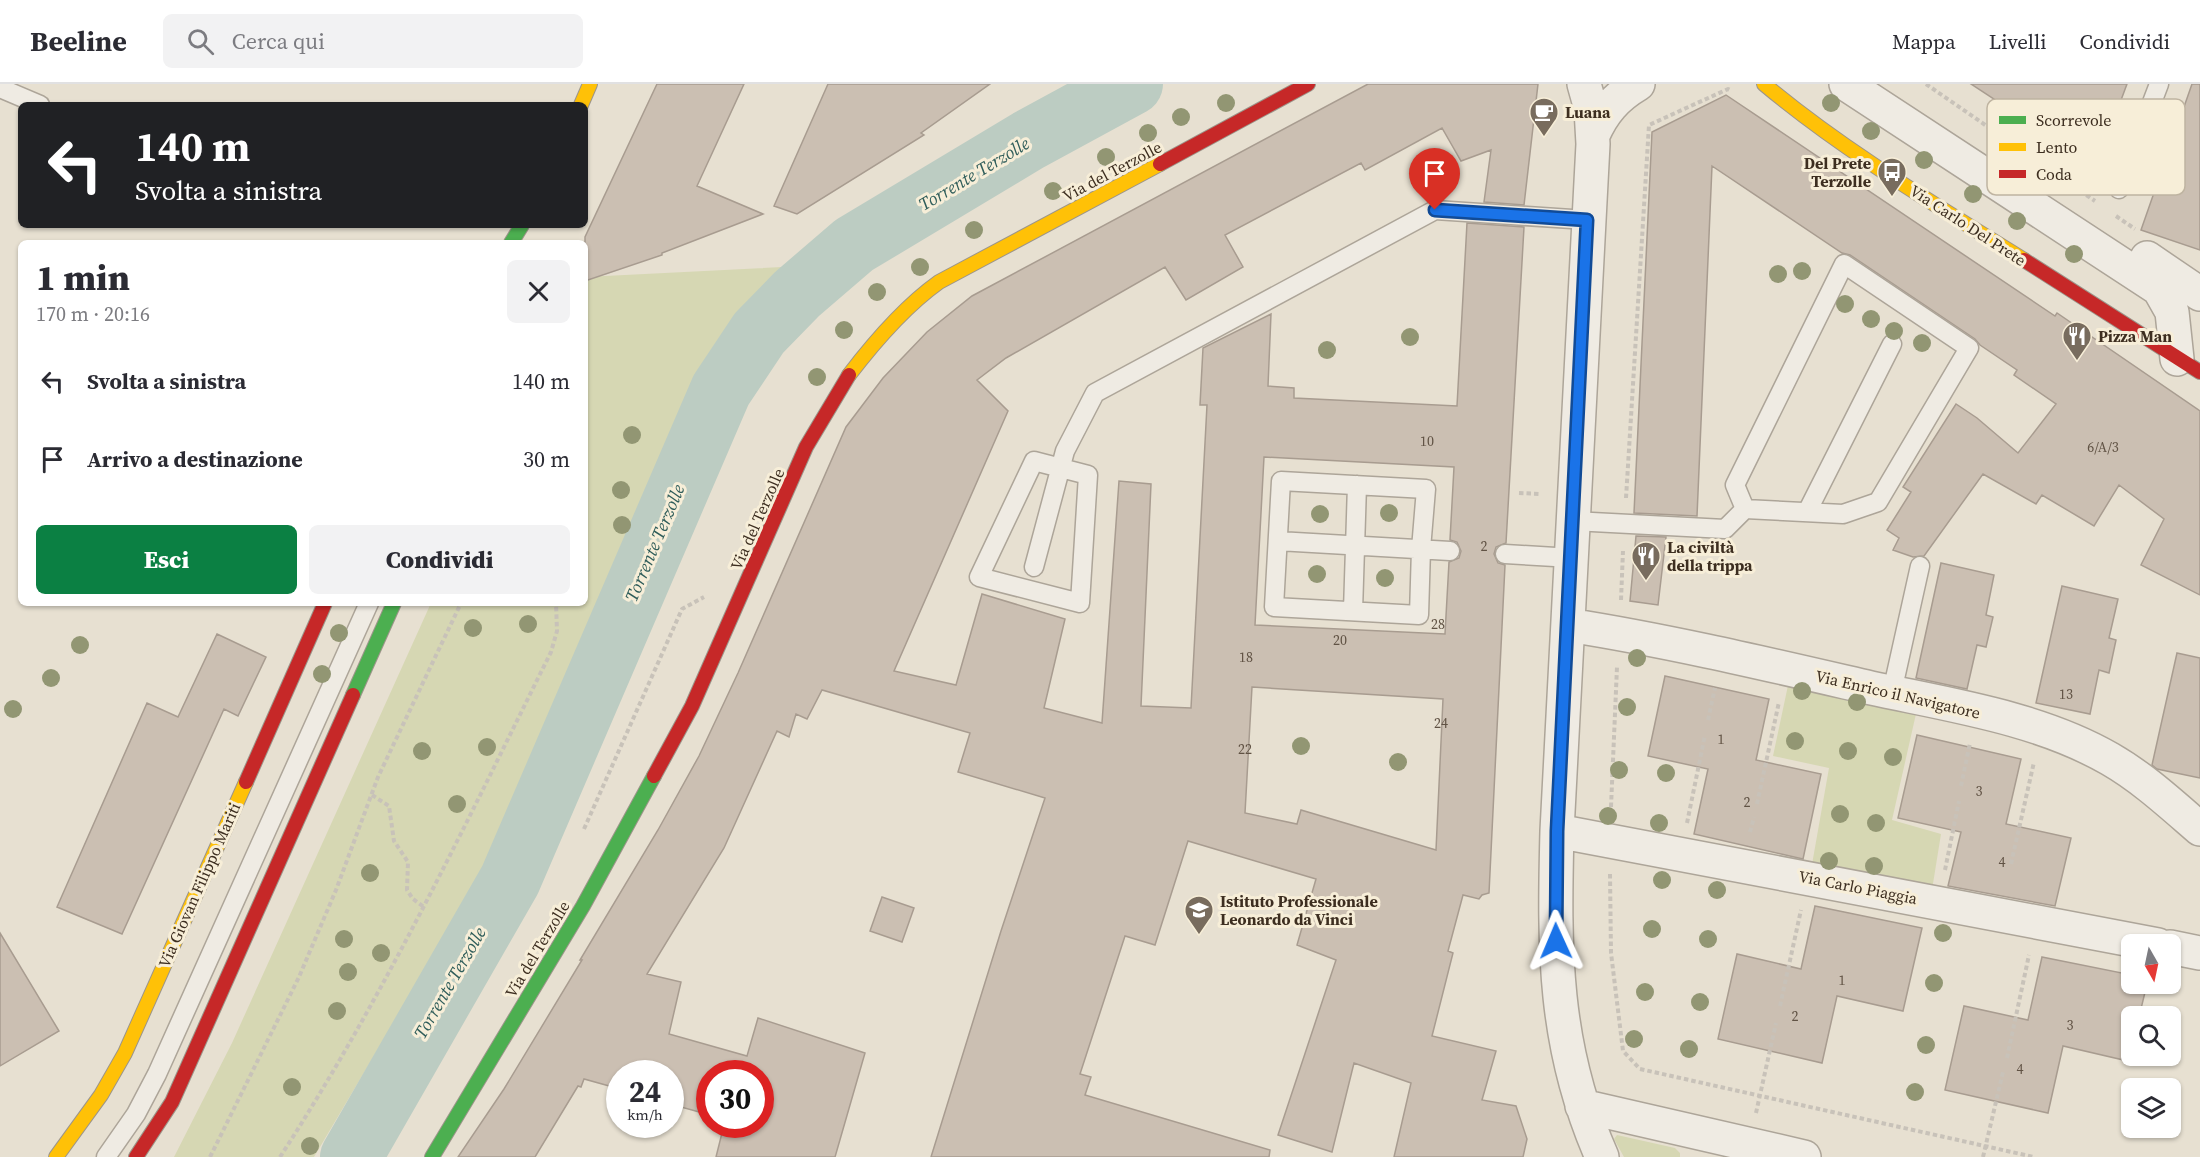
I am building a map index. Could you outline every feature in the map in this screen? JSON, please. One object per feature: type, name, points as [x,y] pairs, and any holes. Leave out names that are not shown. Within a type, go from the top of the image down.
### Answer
[{"type":"main road","points":[[582,102],[590,84]]},
{"type":"main road","name":"Via del Terzolle","points":[[432,1157],[583,906],[692,706],[806,447],[845,380],[869,348],[918,297],[939,282],[1308,84]]},
{"type":"main road","name":"Via Carlo Del Prete","points":[[1764,84],[1800,114],[1897,180],[2189,365]]},
{"type":"main road","name":"Via Giovan Filippo Mariti","points":[[56,1157],[101,1095],[125,1053],[324,606]]},
{"type":"main road","points":[[136,1157],[171,1102],[393,606]]},
{"type":"street","points":[[1602,1157],[1582,1106],[1563,1028],[1559,998],[1555,917],[1557,831],[1587,220],[1589,109],[1611,103],[1622,93],[1638,84]]},
{"type":"street","name":"Via Carlo Del Prete","points":[[1846,84],[1987,176]]},
{"type":"street","points":[[1886,84],[1987,152]]},
{"type":"street","name":"Via Carlo Del Prete","points":[[2015,195],[2159,289],[2169,304],[2189,365]]},
{"type":"street","points":[[2052,195],[2200,294]]},
{"type":"street","name":"Via Enrico il Navigatore","points":[[1568,625],[1618,633],[2004,717],[2078,744],[2110,760],[2151,787],[2200,829]]},
{"type":"street","name":"Via Carlo Piaggia","points":[[1557,831],[2121,938]]},
{"type":"street","points":[[2181,949],[2200,953]]},
{"type":"street","points":[[1582,1106],[1713,1147],[1749,1145],[1804,1157]]},
{"type":"lane","points":[[2153,99],[2159,84]]},
{"type":"lane","points":[[0,88],[33,102]]},
{"type":"lane","points":[[1034,567],[1065,451],[1095,393],[1435,210],[1587,220]]},
{"type":"lane","points":[[1573,521],[1725,529],[1745,509],[1843,514],[1878,502],[1969,348],[1844,264],[1735,485],[1745,509]]},
{"type":"lane","points":[[1807,512],[1892,344]]},
{"type":"lane","points":[[1034,460],[1061,467],[1088,475],[1080,603],[979,577],[1034,460]]},
{"type":"lane","points":[[1281,481],[1357,485],[1426,489],[1419,615],[1274,607],[1281,481]]},
{"type":"lane","points":[[1353,611],[1357,485]]},
{"type":"lane","points":[[1278,541],[1450,551]]},
{"type":"lane","points":[[1505,554],[1572,558]]},
{"type":"lane","points":[[1892,692],[1920,566]]},
{"type":"lane","points":[[106,1157],[136,1114],[157,1074],[368,606]]},
{"type":"path","points":[[1926,84],[1987,126]]},
{"type":"path","points":[[1728,89],[1649,125],[1618,633],[1609,840],[1611,953],[1623,1051],[1641,1069],[2034,1157]]},
{"type":"path","points":[[2087,195],[2101,205]]},
{"type":"path","points":[[2110,212],[2138,231]]},
{"type":"path","points":[[210,1157],[299,977],[336,890],[378,777],[459,606]]},
{"type":"path","points":[[280,1157],[310,1111],[424,907],[551,652],[557,631],[556,606]]},
{"type":"path","points":[[1757,804],[1786,669]]},
{"type":"path","points":[[1961,786],[1977,711]]},
{"type":"path","points":[[2011,864],[2041,730]]},
{"type":"path","points":[[1681,854],[1705,735]]},
{"type":"path","points":[[372,795],[389,806],[394,840],[408,862],[406,890],[412,899],[424,907]]},
{"type":"path","points":[[1938,903],[1959,801]]},
{"type":"path","points":[[1780,1006],[1808,878]]},
{"type":"path","points":[[2007,1058],[2036,922]]},
{"type":"path","points":[[1749,1145],[1776,1023]]},
{"type":"path","points":[[1983,1157],[2003,1072]]},
{"type":"green space","points":[[782,267],[471,892],[314,1157],[174,1157],[232,1043],[430,606],[588,606],[588,277]]},
{"type":"green space","points":[[1790,676],[1918,705],[1892,820],[1941,834],[1931,896],[1811,870],[1829,768],[1773,756]]},
{"type":"green space","points":[[1617,1135],[1675,1148],[1680,1153],[1680,1157],[1624,1157],[1614,1139]]},
{"type":"building","points":[[657,84],[744,84],[697,186],[763,214],[662,253],[662,255],[588,280],[588,240],[585,240]]},
{"type":"building","points":[[828,84],[990,84],[921,133],[924,135],[797,214],[774,206]]},
{"type":"building","points":[[1368,84],[1538,84],[1524,205],[1484,202],[1491,150],[1461,161],[1442,128],[1365,170],[1361,163],[1225,235],[1243,267],[1186,300],[1165,267],[1006,358],[977,380],[1008,411],[894,671],[956,685],[982,594],[1065,619],[1044,708],[1102,723],[1119,481],[1151,484],[1141,706],[1191,708],[1207,405],[1200,405],[1203,348],[1271,314],[1268,386],[1294,388],[1294,398],[1457,406],[1467,223],[1524,227],[1506,543],[1496,547],[1494,554],[1498,563],[1505,565],[1489,893],[1482,895],[1479,899],[1463,895],[1448,951],[1453,953],[1432,1036],[1496,1051],[1482,1100],[1516,1106],[1527,1139],[1523,1157],[1394,1157],[1411,1083],[1354,1063],[1332,1152],[1278,1135],[1336,960],[1297,945],[1316,879],[1188,841],[1155,945],[1125,936],[1080,1074],[1091,1077],[1085,1095],[1270,1150],[1269,1157],[931,1157],[1045,798],[958,772],[970,733],[822,690],[807,719],[796,714],[789,737],[777,731],[724,848],[647,974],[681,982],[669,1034],[747,1056],[758,1018],[865,1053],[835,1157],[716,1157],[721,1138],[774,1138],[774,1060],[696,1060],[696,1111],[684,1108],[684,1060],[606,1060],[606,1085],[584,1079],[535,1157],[458,1157],[504,1089],[582,960],[580,960],[658,830],[699,756],[846,427],[883,378],[927,332],[972,296]],"holes":[[[1264,457],[1454,467],[1450,540],[1457,542],[1461,551],[1459,558],[1449,562],[1445,634],[1255,625]],[[1252,687],[1443,699],[1436,850],[1301,810],[1297,824],[1245,813]]]},
{"type":"building","points":[[1971,84],[2127,84],[2121,99],[1994,99]]},
{"type":"building","points":[[2192,84],[2200,84],[2200,250],[2141,230],[2153,195],[2185,195],[2185,104]]},
{"type":"building","points":[[1726,95],[2055,316],[2057,313],[2200,411],[2200,595],[2141,565],[2164,519],[2119,485],[2094,526],[2042,495],[2036,504],[1983,474],[1924,556],[1913,557],[1893,550],[1899,538],[1887,530],[1911,492],[1903,487],[1956,404],[1977,418],[2018,453],[2056,404],[2014,375],[2017,370],[1980,345],[1975,339],[1712,166],[1697,516],[1634,513],[1652,132]]},
{"type":"building","name":"La civiltà della trippa","points":[[1636,536],[1666,537],[1658,605],[1630,601]]},
{"type":"building","points":[[1941,563],[1994,575],[1986,615],[1993,617],[1986,647],[1977,645],[1967,689],[1916,678]]},
{"type":"building","points":[[2062,586],[2118,599],[2109,638],[2116,640],[2109,673],[2099,670],[2090,714],[2036,703]]},
{"type":"building","points":[[217,634],[266,657],[238,716],[224,709],[122,934],[57,907],[147,703],[178,717]]},
{"type":"building","points":[[2177,653],[2200,658],[2200,778],[2157,769],[2152,765]]},
{"type":"building","points":[[1665,676],[1769,699],[1756,760],[1821,774],[1803,859],[1694,834],[1708,769],[1648,756]]},
{"type":"building","points":[[1917,735],[2021,759],[2006,824],[2071,838],[2055,906],[1948,886],[1961,832],[1898,818]]},
{"type":"building","points":[[882,897],[914,908],[902,942],[870,931]]},
{"type":"building","points":[[1815,906],[1922,928],[1903,1011],[1837,996],[1822,1063],[1718,1039],[1737,954],[1801,969]]},
{"type":"building","points":[[0,933],[59,1031],[0,1066]]},
{"type":"building","points":[[2042,957],[2121,973],[2121,994],[2145,994],[2142,1006],[2121,1006],[2121,1059],[2063,1046],[2048,1113],[1945,1090],[1964,1006],[2028,1020]]},
{"type":"waterway","name":"Torrente Terzolle","points":[[351,1157],[510,880],[721,390],[759,333],[797,294],[854,245],[1029,140],[1132,84]]},
{"type":"traffic: fast","points":[[513,240],[520,228]]},
{"type":"traffic: fast","points":[[353,695],[393,606]]},
{"type":"traffic: fast","points":[[432,1157],[583,906],[654,776]]},
{"type":"traffic: slow","points":[[582,102],[590,84]]},
{"type":"traffic: slow","points":[[1764,84],[1858,155],[2024,260]]},
{"type":"traffic: slow","points":[[849,375],[891,325],[939,282],[1160,164]]},
{"type":"traffic: slow","points":[[56,1157],[101,1095],[125,1053],[246,782]]},
{"type":"traffic: jam","points":[[1160,164],[1308,84]]},
{"type":"traffic: jam","points":[[2024,260],[2200,372]]},
{"type":"traffic: jam","points":[[654,776],[692,706],[806,447],[849,375]]},
{"type":"traffic: jam","points":[[246,782],[324,606]]},
{"type":"traffic: jam","points":[[136,1157],[172,1102],[353,695]]},
{"type":"place","name":"Luana","points":[[1544,138]]},
{"type":"place","name":"Del Prete Terzolle","points":[[1892,198]]},
{"type":"place","name":"Pizza Man","points":[[2077,362]]},
{"type":"place","name":"La civiltà della trippa","points":[[1646,582]]},
{"type":"place","name":"Istituto Professionale Leonardo da Vinci","points":[[1199,936]]},
{"type":"route","points":[[1435,210],[1587,220],[1557,831],[1556,941]]}]
